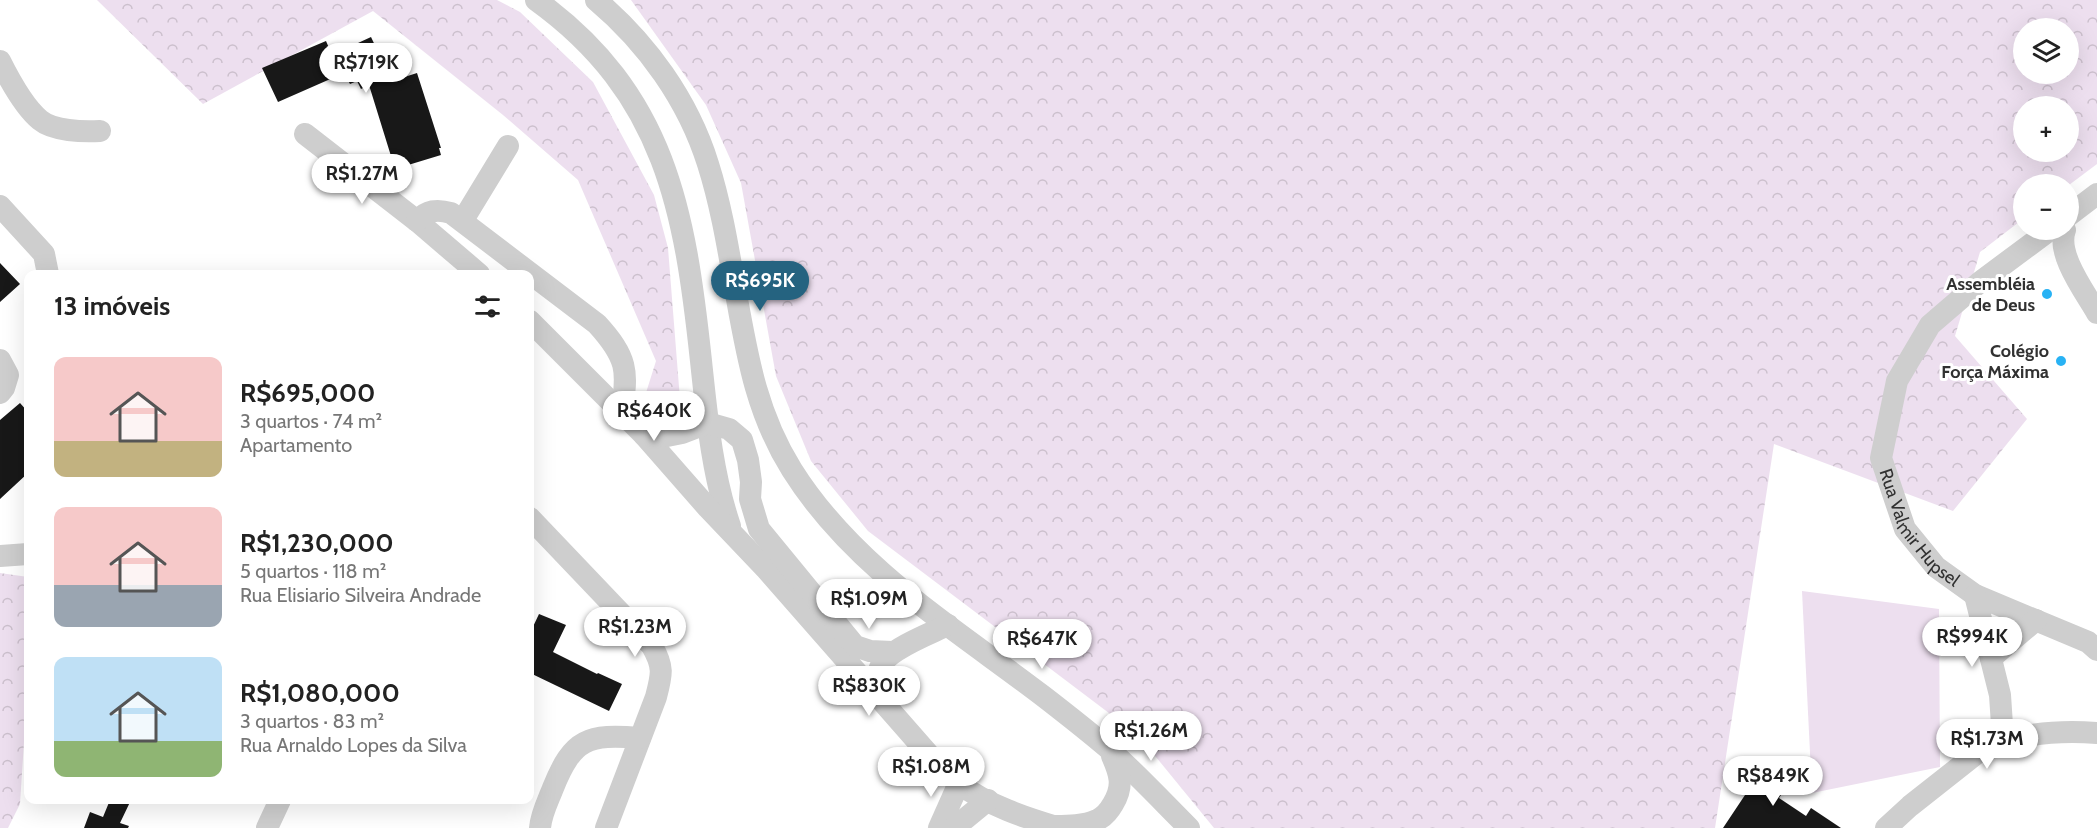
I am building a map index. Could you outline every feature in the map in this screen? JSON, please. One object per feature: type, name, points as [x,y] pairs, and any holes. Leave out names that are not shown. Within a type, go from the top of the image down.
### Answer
[{"type":"street","points":[[536,0],[585,41],[608,68],[628,94],[647,125],[663,161],[682,230],[694,298],[708,423],[720,497],[732,534]]},
{"type":"street","points":[[596,0],[649,53],[678,97],[701,143],[718,202],[759,401],[780,450],[812,500],[832,525],[890,580],[1109,749],[1189,828]]},
{"type":"street","points":[[0,61],[11,83],[41,121],[74,132],[100,131]]},
{"type":"street","points":[[305,134],[417,221],[474,270]]},
{"type":"street","points":[[463,220],[507,147]]},
{"type":"street","points":[[2079,210],[2097,194]]},
{"type":"street","points":[[0,206],[44,254],[47,270]]},
{"type":"street","points":[[417,221],[422,215],[431,211],[441,210],[451,213],[527,270]]},
{"type":"street","name":"Rua Valmir Hupsel","points":[[2037,240],[1980,282],[1930,325],[1897,381],[1881,458],[1905,529],[1936,567],[1975,595],[2088,642],[2097,650]]},
{"type":"street","points":[[2064,240],[2066,257],[2097,314]]},
{"type":"street","points":[[534,275],[579,310],[610,338],[620,354],[626,371],[626,388],[621,413]]},
{"type":"street","points":[[534,325],[644,435],[931,757],[959,783],[1023,817],[1057,827],[1089,823],[1100,819],[1110,810],[1122,785],[1120,772],[1109,749]]},
{"type":"street","points":[[0,360],[8,375],[0,393]]},
{"type":"street","points":[[644,435],[667,436],[708,423],[729,429],[742,440],[748,460],[751,482],[750,498],[759,529],[855,646],[870,651],[892,652]]},
{"type":"street","points":[[671,466],[674,446],[682,433]]},
{"type":"street","points":[[534,522],[652,646],[661,662],[661,676],[656,696],[606,828]]},
{"type":"street","points":[[0,556],[24,554]]},
{"type":"street","name":"Rua Valmir Hupsel","points":[[1975,595],[2000,695],[2002,725],[1993,744]]},
{"type":"street","points":[[1991,658],[2037,620]]},
{"type":"street","points":[[888,709],[880,680],[879,670],[883,660],[892,652],[948,625]]},
{"type":"street","points":[[1886,828],[1963,763],[1993,744],[2032,734],[2097,733]]},
{"type":"street","points":[[540,828],[541,818],[563,764],[573,750],[588,740],[605,736],[640,738]]},
{"type":"street","points":[[939,828],[959,783]]},
{"type":"street","points":[[954,828],[988,800]]},
{"type":"street","points":[[267,828],[278,804]]},
{"type":"green space","points":[[97,0],[497,0],[520,12],[593,82],[654,195],[668,248],[681,412],[663,428],[639,415],[656,361],[578,180],[503,115],[373,11],[203,104]]},
{"type":"green space","points":[[631,0],[2097,0],[2097,164],[2079,178],[2079,174],[2013,174],[2013,227],[1980,252],[1955,336],[2027,419],[1953,511],[1774,444],[1715,828],[1214,828],[1138,735],[868,531],[811,461],[776,376],[741,183],[706,105]]},
{"type":"green space","points":[[0,573],[24,576],[24,742],[20,804],[8,828],[0,828]]},
{"type":"green space","points":[[1802,591],[1939,609],[1940,767],[1812,793]]},
{"type":"building","points":[[371,37],[392,81],[417,73],[441,148],[439,148],[441,155],[395,169],[369,85],[361,89],[357,81],[350,84],[344,73],[278,102],[262,68],[326,41],[332,55]]},
{"type":"building","points":[[0,263],[20,284],[0,302]]},
{"type":"building","points":[[20,403],[24,408],[24,477],[0,499],[0,420]]},
{"type":"building","points":[[539,614],[566,625],[553,652],[622,684],[609,711],[534,675],[534,625]]},
{"type":"building","points":[[1765,765],[1790,781],[1779,798],[1806,816],[1811,808],[1841,828],[1723,828]]},
{"type":"building","points":[[108,804],[129,804],[120,823],[129,826],[128,828],[84,828],[90,812],[103,817]]},
{"type":"place","name":"Assembléia de Deus","points":[[2047,294]]},
{"type":"place","name":"Colégio Força Máxima","points":[[2061,361]]}]
